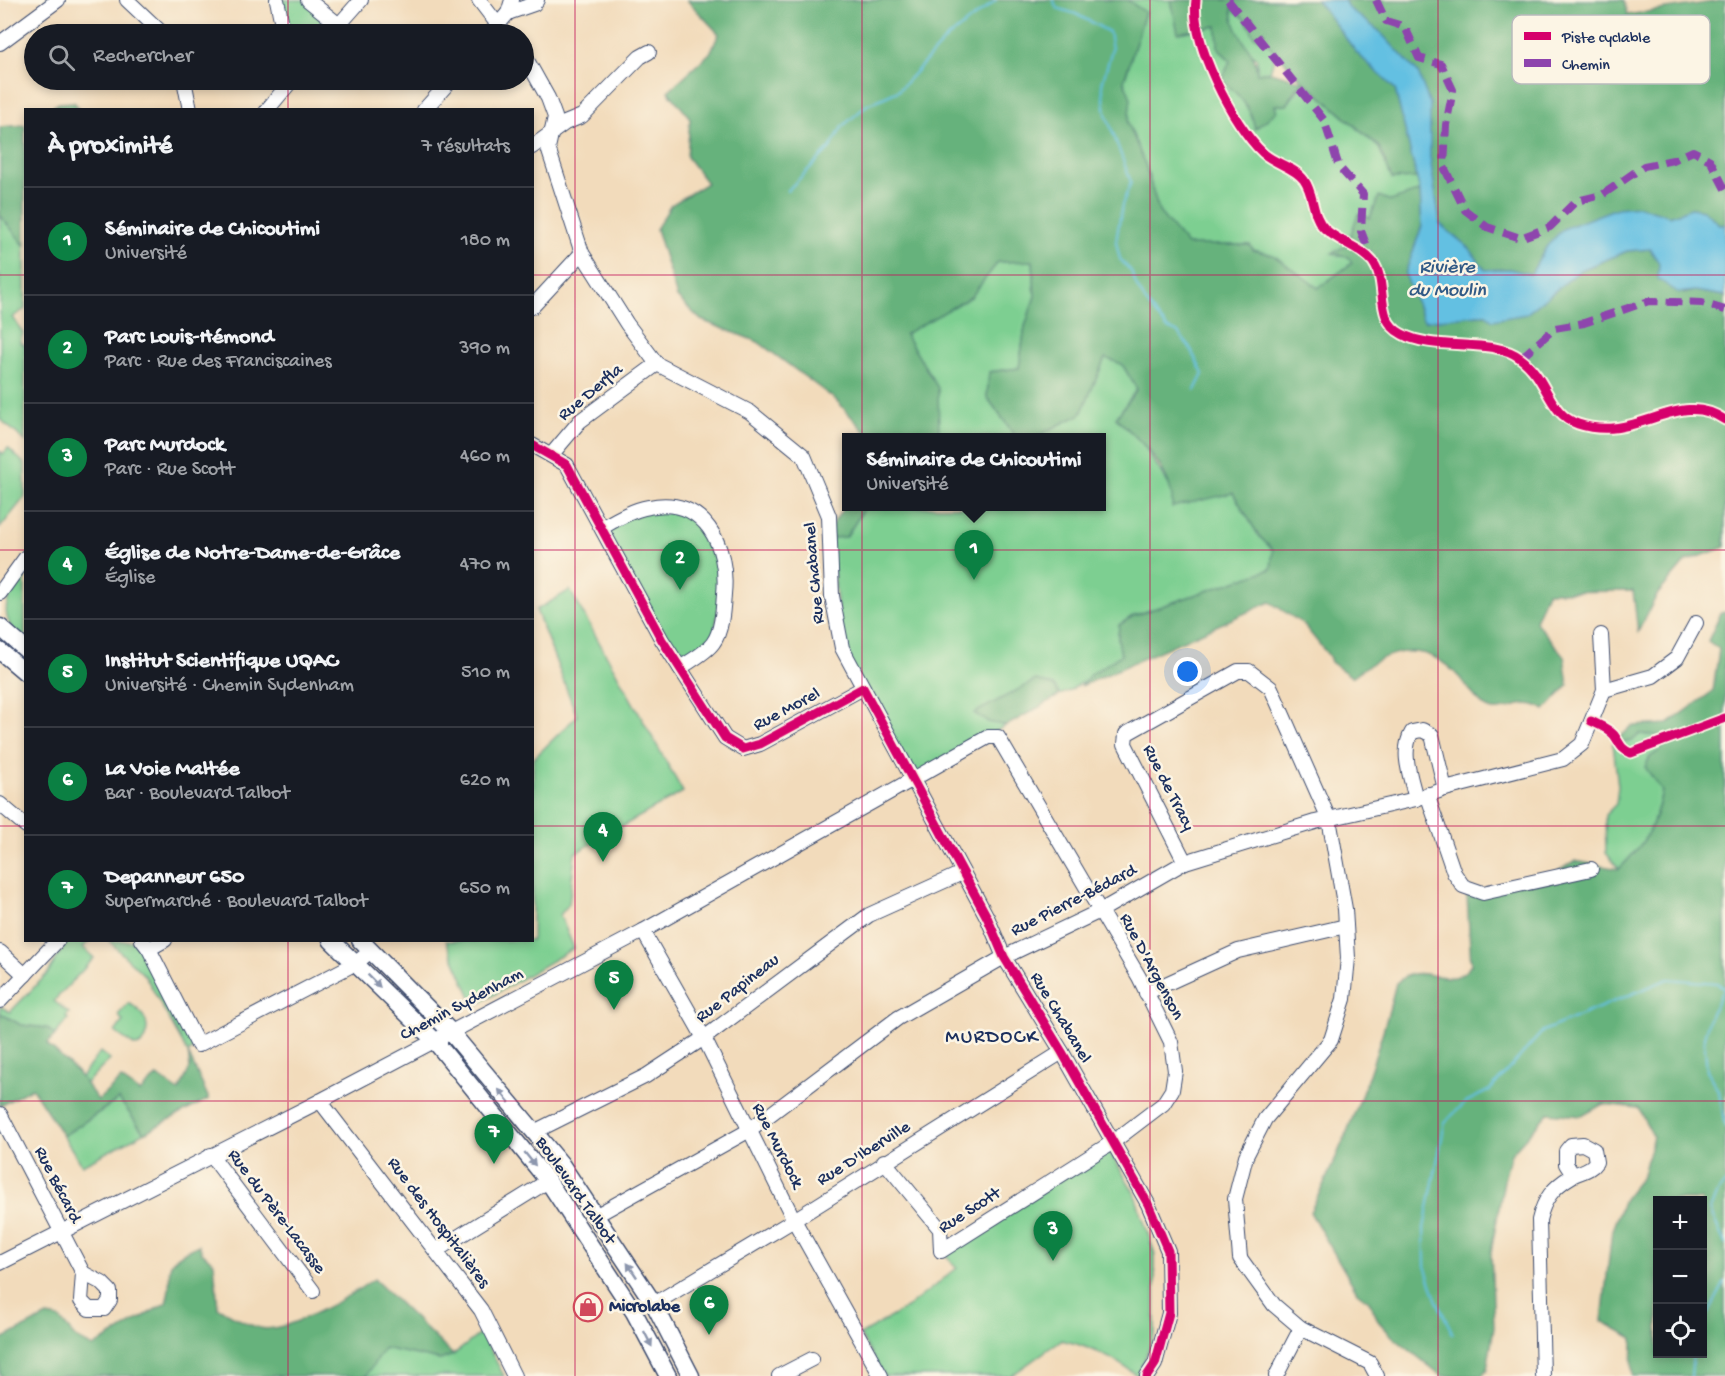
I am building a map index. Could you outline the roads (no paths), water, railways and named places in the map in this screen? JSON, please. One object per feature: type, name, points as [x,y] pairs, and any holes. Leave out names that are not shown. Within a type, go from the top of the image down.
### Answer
[{"type":"main road","points":[[0,627],[24,648]]},
{"type":"main road","points":[[0,651],[24,671]]},
{"type":"main road","name":"Boulevard Talbot","points":[[333,942],[434,1040],[548,1181],[634,1312],[668,1376]]},
{"type":"main road","name":"Boulevard Talbot","points":[[365,946],[450,1031],[561,1164],[654,1304],[691,1376]]},
{"type":"street","points":[[26,24],[58,0]]},
{"type":"street","points":[[127,0],[152,24]]},
{"type":"street","points":[[277,0],[282,24]]},
{"type":"street","points":[[309,0],[330,24]]},
{"type":"street","points":[[340,24],[361,0]]},
{"type":"street","points":[[479,0],[493,24]]},
{"type":"street","points":[[502,24],[510,6],[534,4],[537,0]]},
{"type":"street","points":[[0,43],[24,25]]},
{"type":"street","points":[[534,146],[565,123],[582,116],[639,57],[649,52]]},
{"type":"street","name":"Rue Chabanel","points":[[534,73],[548,98],[555,117],[548,148],[582,254],[627,324],[657,364],[750,412],[804,456],[829,516],[832,596],[842,648],[987,917],[1004,957],[1062,1052],[1148,1204],[1168,1251],[1169,1313],[1155,1364],[1147,1376]]},
{"type":"street","points":[[186,90],[190,108]]},
{"type":"street","points":[[269,108],[284,90]]},
{"type":"street","points":[[426,108],[442,90]]},
{"type":"street","points":[[534,305],[582,254]]},
{"type":"street","name":"Rue Derfla","points":[[552,454],[580,421],[657,364]]},
{"type":"street","points":[[534,446],[552,454],[567,465],[603,527],[662,640],[680,668],[713,643],[723,615],[725,566],[710,528],[695,512],[673,506],[651,506],[633,511],[603,527]]},
{"type":"street","points":[[0,593],[24,560]]},
{"type":"street","points":[[1601,635],[1604,690],[1653,676],[1677,658],[1696,623]]},
{"type":"street","name":"Rue Morel","points":[[680,668],[725,738],[743,749],[760,744],[863,688]]},
{"type":"street","name":"Rue de Tracy","points":[[1185,862],[1125,744],[1126,734],[1238,671],[1249,671],[1258,675],[1271,688],[1329,819]]},
{"type":"street","name":"Rue Pierre-Bédard","points":[[595,1216],[748,1131],[898,1018],[1004,957],[1100,911],[1185,862],[1204,854],[1329,819],[1563,759],[1582,744],[1604,690]]},
{"type":"street","points":[[1445,789],[1432,735],[1422,730],[1412,732],[1407,741],[1407,759],[1454,873],[1463,886],[1483,893],[1591,869]]},
{"type":"street","name":"Chemin Sydenham","points":[[0,1263],[320,1101],[643,931],[988,737],[999,737]]},
{"type":"street","name":"Rue D'Argenson","points":[[999,737],[1100,911],[1171,1042],[1175,1071],[1172,1090],[1163,1104],[1113,1142]]},
{"type":"street","points":[[0,804],[24,824]]},
{"type":"street","points":[[1329,819],[1346,926],[1348,958],[1344,999],[1331,1040],[1264,1119],[1246,1156],[1235,1199],[1240,1258],[1274,1305],[1301,1328],[1370,1363],[1377,1376]]},
{"type":"street","name":"Rue Papineau","points":[[534,1132],[646,1076],[704,1038],[869,915],[962,873]]},
{"type":"street","points":[[1146,993],[1238,951],[1346,926]]},
{"type":"street","name":"Rue Murdock","points":[[643,931],[704,1038],[794,1220],[881,1376]]},
{"type":"street","points":[[0,1001],[56,942]]},
{"type":"street","points":[[146,945],[198,1045],[356,963],[365,946]]},
{"type":"street","points":[[0,952],[25,975]]},
{"type":"street","name":"Rue D'Iberville","points":[[654,1304],[794,1220],[884,1161],[1062,1052]]},
{"type":"street","name":"Rue des Hospitalières","points":[[320,1101],[481,1310],[514,1376]]},
{"type":"street","name":"Rue Bécard","points":[[0,1114],[83,1273]]},
{"type":"street","name":"Rue Scott","points":[[884,1161],[940,1229],[941,1251],[1113,1142]]},
{"type":"street","name":"Rue du Père-Lacasse","points":[[211,1155],[313,1291]]},
{"type":"street","points":[[1543,1376],[1539,1220],[1545,1197],[1573,1175]]},
{"type":"street","points":[[437,1250],[548,1181]]},
{"type":"street","points":[[1276,1376],[1301,1328]]},
{"type":"street","points":[[779,1376],[812,1359]]},
{"type":"water","name":"Rivière du Moulin","points":[[1317,0],[1344,0],[1348,8],[1379,31],[1418,73],[1430,104],[1430,157],[1440,224],[1469,248],[1485,270],[1509,269],[1531,274],[1547,246],[1563,229],[1617,208],[1639,206],[1670,216],[1691,208],[1703,210],[1719,224],[1725,225],[1725,296],[1695,291],[1679,293],[1658,279],[1659,263],[1650,249],[1627,251],[1581,270],[1526,314],[1493,320],[1485,314],[1424,321],[1405,274],[1422,226],[1420,191],[1395,89],[1357,53]]},
{"type":"waterway","points":[[787,191],[830,148],[843,126],[867,105],[898,91],[946,39],[996,0]]},
{"type":"waterway","points":[[1053,0],[1057,8],[1076,14],[1109,32],[1112,49],[1102,84],[1106,114],[1131,182],[1122,205],[1116,242],[1120,259],[1131,271],[1148,305],[1167,328],[1177,332],[1189,346],[1203,374],[1195,390]]},
{"type":"waterway","points":[[1453,1334],[1436,1299],[1425,1266],[1424,1228],[1445,1122],[1466,1102],[1490,1090],[1543,1031],[1668,979],[1717,983],[1723,987]]},
{"type":"waterway","points":[[1725,987],[1711,1013],[1704,1037],[1707,1071],[1719,1092],[1725,1127]]},
{"type":"waterway","points":[[1725,1183],[1716,1195],[1710,1210],[1725,1244]]},
{"type":"waterway","points":[[1707,1316],[1725,1282]]},
{"type":"waterway","points":[[1691,1376],[1693,1358]]},
{"type":"place","name":"Séminaire de Chicoutimi","points":[[974,580]]},
{"type":"place","name":"Parc Louis-Hémond","points":[[680,590]]},
{"type":"place","name":"Église de Notre-Dame-de-Grâce","points":[[603,862]]},
{"type":"place","name":"Institut Scientifique UQAC","points":[[614,1010]]},
{"type":"place","name":"Depanneur 650","points":[[494,1164]]},
{"type":"place","name":"Parc Murdock","points":[[1053,1261]]},
{"type":"place","name":"Microlabe","points":[[588,1307]]},
{"type":"place","name":"La Voie Maltée","points":[[709,1335]]},
{"type":"district","name":"MURDOCK","points":[[992,1038]]}]
